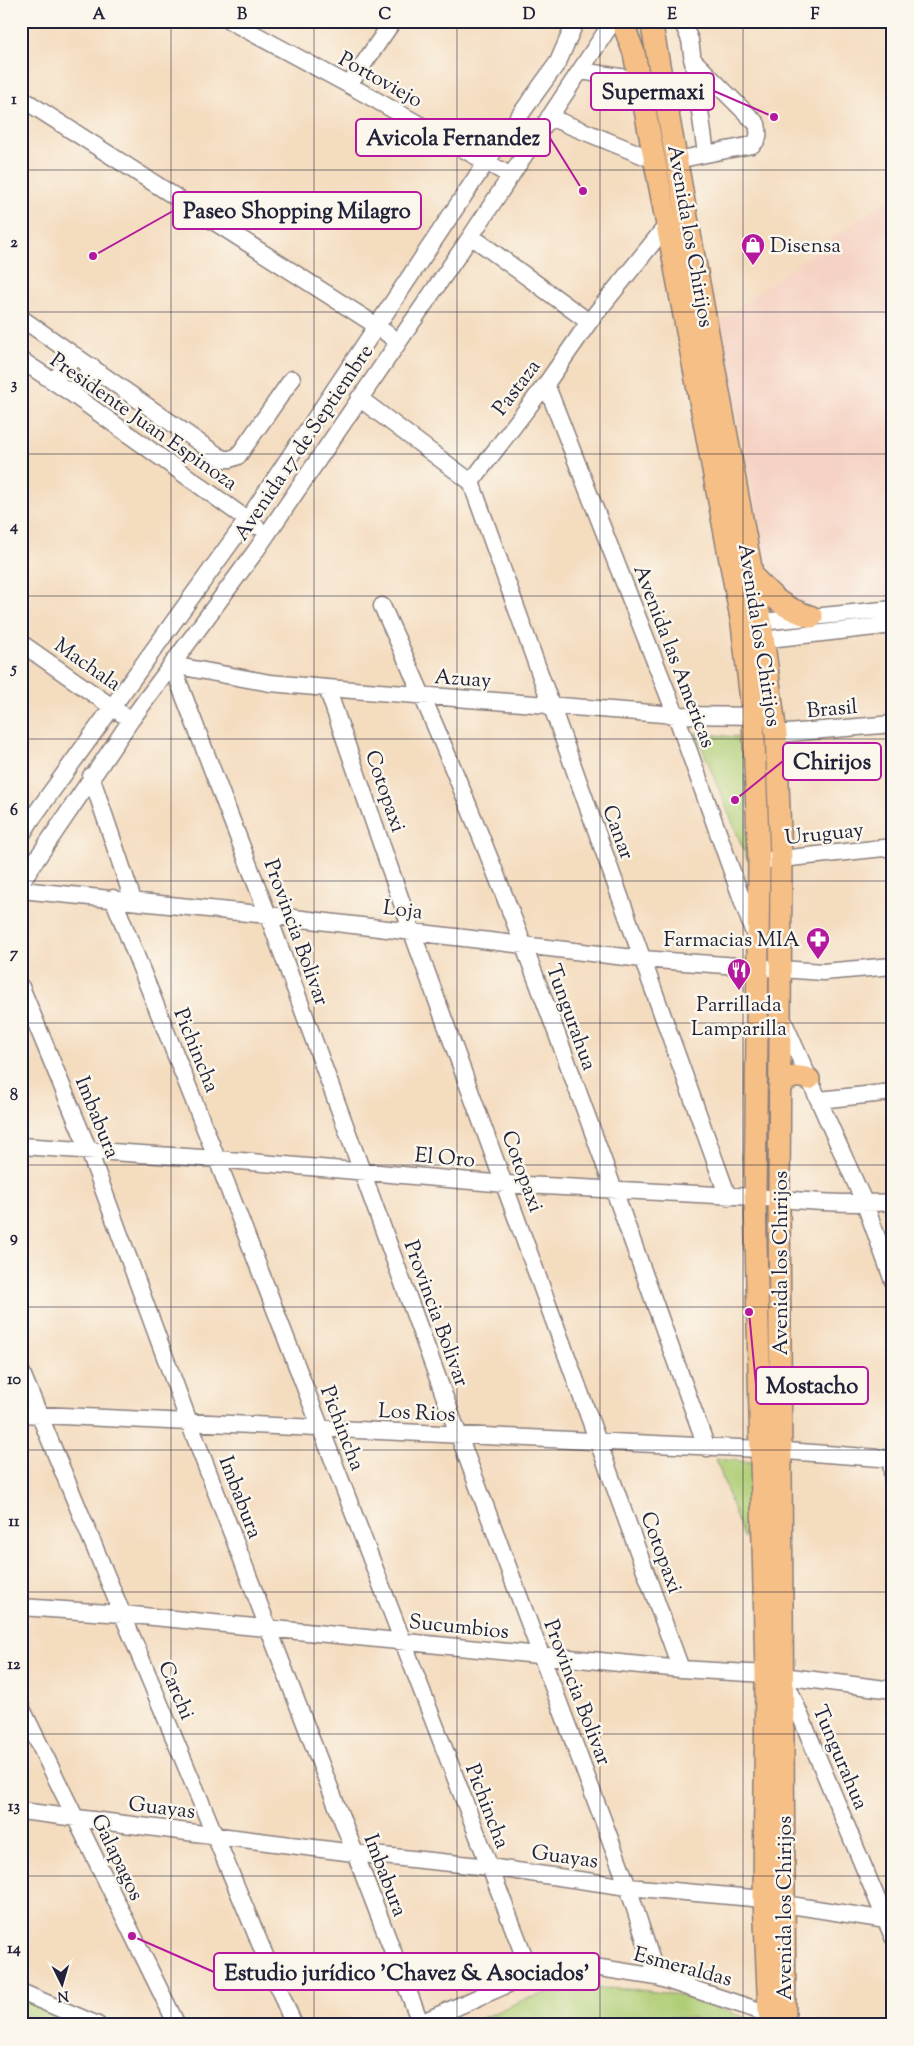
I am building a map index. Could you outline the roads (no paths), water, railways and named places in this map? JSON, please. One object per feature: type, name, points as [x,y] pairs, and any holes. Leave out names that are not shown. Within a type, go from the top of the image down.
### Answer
[{"type":"main road","name":"Avenida los Chirijos","points":[[622,21],[630,39],[639,80],[667,225],[753,632],[767,722],[781,858],[779,1199],[782,1451],[775,1676],[774,1901],[785,2013],[776,2022]]},
{"type":"main road","name":"Avenida los Chirijos","points":[[651,21],[689,220],[752,575],[753,632]]},
{"type":"main road","points":[[752,575],[773,597],[789,609],[812,617]]},
{"type":"main road","name":"Avenida los Chirijos","points":[[767,722],[759,861],[755,1197],[760,1450],[775,1676]]},
{"type":"main road","points":[[779,1088],[789,1078],[796,1076],[809,1079]]},
{"type":"street","name":"Portoviejo","points":[[230,21],[487,161],[511,176]]},
{"type":"street","points":[[349,85],[393,21]]},
{"type":"street","name":"Avenida 17 de Septiembre","points":[[21,836],[247,520],[487,161],[558,62],[576,21]]},
{"type":"street","name":"Avenida 17 de Septiembre","points":[[21,882],[91,776],[268,534],[471,236],[613,21]]},
{"type":"street","points":[[682,21],[690,40],[706,154]]},
{"type":"street","points":[[677,160],[752,145],[757,141],[759,134],[757,124],[692,59]]},
{"type":"street","points":[[581,70],[639,80]]},
{"type":"street","points":[[21,98],[377,326],[398,342]]},
{"type":"street","points":[[549,117],[654,160]]},
{"type":"street","points":[[667,225],[689,220]]},
{"type":"street","name":"Pastaza","points":[[471,482],[546,384],[589,322],[667,225]]},
{"type":"street","points":[[471,236],[589,322]]},
{"type":"street","points":[[21,318],[223,459],[238,456],[292,379]]},
{"type":"street","points":[[53,381],[76,356]]},
{"type":"street","name":"Presidente Juan Espinoza","points":[[21,360],[71,393],[268,534]]},
{"type":"street","points":[[71,393],[93,367]]},
{"type":"street","name":"Avenida las Americas","points":[[546,384],[676,714],[758,945]]},
{"type":"street","points":[[359,398],[471,482]]},
{"type":"street","name":"Canar","points":[[471,482],[728,1197]]},
{"type":"street","name":"Tungurahua","points":[[382,606],[424,697],[523,945],[707,1448]]},
{"type":"street","points":[[753,632],[812,617],[893,609]]},
{"type":"street","points":[[753,632],[893,625]]},
{"type":"street","name":"Machala","points":[[21,643],[131,720]]},
{"type":"street","name":"Azuay","points":[[172,665],[270,683],[424,697],[767,722]]},
{"type":"street","name":"Provincia Bolivar","points":[[172,665],[268,915],[459,1436],[628,1887],[657,1977]]},
{"type":"street","name":"Cotopaxi","points":[[327,688],[412,932],[506,1184],[681,1669]]},
{"type":"street","name":"Brasil","points":[[767,722],[893,724]]},
{"type":"street","points":[[91,776],[133,900]]},
{"type":"street","name":"Uruguay","points":[[759,861],[893,847]]},
{"type":"street","name":"Loja","points":[[21,890],[268,915],[642,959],[823,972],[893,966]]},
{"type":"street","name":"Pichincha","points":[[113,898],[217,1159],[531,1974]]},
{"type":"street","name":"Imbabura","points":[[21,987],[89,1150],[189,1422],[418,2023]]},
{"type":"street","points":[[780,1012],[864,1204],[893,1281]]},
{"type":"street","points":[[819,1100],[893,1092]]},
{"type":"street","name":"El Oro","points":[[21,1146],[217,1159],[506,1184],[864,1204],[893,1202]]},
{"type":"street","name":"Carchi","points":[[21,1371],[294,2025]]},
{"type":"street","name":"Los Rios","points":[[21,1414],[782,1451],[892,1459]]},
{"type":"street","points":[[892,1459],[893,1481]]},
{"type":"street","name":"Sucumbios","points":[[21,1607],[123,1614],[681,1669],[775,1676],[893,1690]]},
{"type":"street","name":"Tungurahua","points":[[775,1676],[890,1920],[893,1937]]},
{"type":"street","name":"Galapagos","points":[[21,1707],[177,2025]]},
{"type":"street","name":"Guayas","points":[[21,1811],[354,1853],[489,1867],[628,1887],[774,1901],[890,1920]]},
{"type":"street","name":"Esmeraldas","points":[[418,2023],[531,1974],[594,1967],[657,1977],[776,2022]]},
{"type":"street","points":[[21,1992],[98,2025]]},
{"type":"water","points":[[628,2021],[667,2025],[599,2025]]},
{"type":"place","name":"Supermaxi","points":[[774,117]]},
{"type":"place","name":"Avicola Fernandez","points":[[583,191]]},
{"type":"place","name":"Paseo Shopping Milagro","points":[[93,256]]},
{"type":"place","name":"Disensa","points":[[753,266]]},
{"type":"place","name":"Chirijos","points":[[735,800]]},
{"type":"place","name":"Farmacias MIA","points":[[818,960]]},
{"type":"place","name":"Parrillada Lamparilla","points":[[739,991]]},
{"type":"place","name":"Mostacho","points":[[749,1312]]},
{"type":"place","name":"Estudio jurídico 'Chavez & Asociados'","points":[[132,1936]]}]
